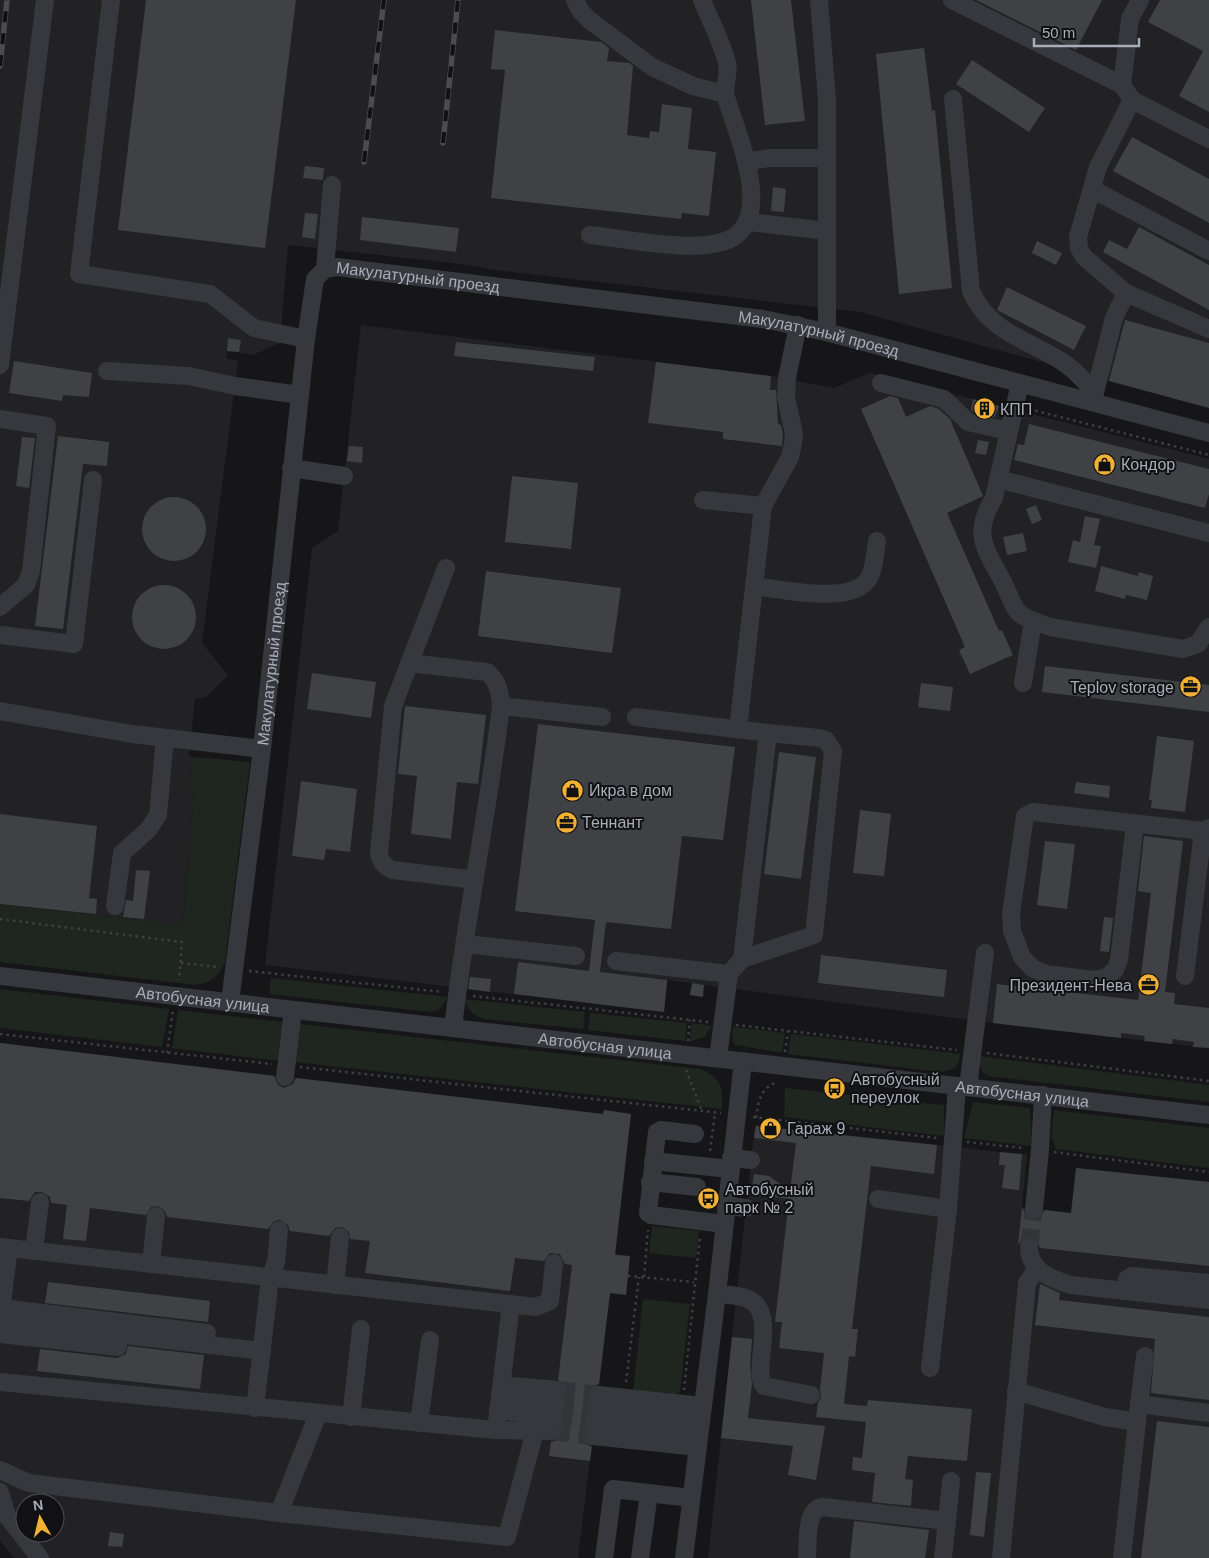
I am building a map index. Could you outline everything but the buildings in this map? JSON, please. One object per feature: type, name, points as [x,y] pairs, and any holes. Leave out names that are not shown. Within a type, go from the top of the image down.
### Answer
[{"type":"street","points":[[0,365],[2,332],[45,0]]},
{"type":"street","points":[[111,0],[79,274],[210,294],[254,328],[306,339]]},
{"type":"street","points":[[575,0],[588,20],[652,67],[693,86],[725,94]]},
{"type":"street","points":[[590,235],[696,246],[715,244],[732,238],[743,230],[749,222],[752,208],[752,192],[746,162],[725,94],[728,65],[702,0]]},
{"type":"street","points":[[820,0],[827,100],[826,332]]},
{"type":"street","points":[[952,0],[1122,85],[1132,100],[1209,139]]},
{"type":"street","points":[[1122,85],[1130,19],[1140,0]]},
{"type":"street","points":[[953,99],[971,290],[978,306],[1003,330],[1066,365],[1094,398]]},
{"type":"street","points":[[1132,100],[1098,167],[1078,237],[1079,248],[1084,257],[1126,293],[1209,329]]},
{"type":"street","points":[[746,162],[769,158],[826,158]]},
{"type":"street","points":[[325,269],[332,185]]},
{"type":"street","points":[[1092,190],[1209,252]]},
{"type":"street","points":[[749,222],[827,231]]},
{"type":"street","name":"Макулатурный проезд","points":[[230,1002],[262,749],[306,339],[315,279],[325,269],[337,267],[763,319],[798,325],[1020,383],[1094,398],[1209,433]]},
{"type":"street","points":[[1094,398],[1114,318],[1126,293]]},
{"type":"street","points":[[738,729],[764,506],[790,457],[793,444],[794,434],[786,397],[787,378],[798,325]]},
{"type":"street","points":[[107,371],[189,376],[235,386],[300,395]]},
{"type":"street","points":[[881,383],[944,399],[968,422],[1008,432]]},
{"type":"street","points":[[1020,383],[994,498],[984,514],[982,532],[986,548],[1018,612],[1033,621],[1050,627],[1183,649],[1198,644],[1209,627]]},
{"type":"street","points":[[0,418],[47,426],[31,572],[26,585],[0,608]]},
{"type":"street","points":[[291,468],[344,476]]},
{"type":"street","points":[[998,479],[1209,533]]},
{"type":"street","points":[[0,635],[74,644],[93,480]]},
{"type":"street","points":[[703,500],[764,506]]},
{"type":"street","points":[[754,586],[826,594],[855,590],[869,578],[877,541]]},
{"type":"street","points":[[446,568],[393,706],[379,853],[381,862],[385,867],[393,870],[475,880]]},
{"type":"street","points":[[1023,684],[1033,621]]},
{"type":"street","points":[[409,664],[487,672],[494,677],[498,687],[501,706],[492,782],[464,944],[453,1028]]},
{"type":"street","points":[[501,706],[602,717]]},
{"type":"street","points":[[0,712],[165,738],[262,749]]},
{"type":"street","points":[[636,717],[819,738],[826,740],[833,751],[814,935],[742,959],[729,974],[718,1058]]},
{"type":"street","points":[[742,959],[768,732]]},
{"type":"street","points":[[115,906],[122,853],[149,829],[158,815],[165,738]]},
{"type":"street","points":[[1135,824],[1119,960],[1114,970],[1106,978],[1094,980],[1046,974],[1032,968],[1022,957],[1012,931],[1011,914],[1025,816],[1033,812],[1135,824],[1206,829],[1185,976]]},
{"type":"street","points":[[464,944],[576,956]]},
{"type":"street","points":[[930,1368],[948,1209],[952,1140],[962,1086],[972,1051],[985,953]]},
{"type":"street","points":[[616,961],[729,974]]},
{"type":"street","name":"Автобусная улица","points":[[0,976],[1209,1115]]},
{"type":"street","points":[[286,1071],[293,1010]]},
{"type":"street","points":[[684,1558],[717,1294],[743,1061]]},
{"type":"street","points":[[1034,1209],[1040,1150],[1042,1096]]},
{"type":"street","points":[[696,1134],[658,1130],[647,1208],[649,1214],[701,1221],[746,1208]]},
{"type":"street","points":[[653,1161],[708,1167],[751,1160]]},
{"type":"street","points":[[650,1182],[696,1187]]},
{"type":"street","points":[[878,1199],[948,1209]]},
{"type":"street","points":[[34,1251],[40,1202]]},
{"type":"street","points":[[151,1264],[156,1216]]},
{"type":"street","points":[[255,1408],[270,1278],[276,1262],[279,1230]]},
{"type":"street","points":[[335,1285],[340,1238]]},
{"type":"street","points":[[1030,1246],[1030,1255],[1037,1269],[1071,1285],[1209,1300]]},
{"type":"street","points":[[262,1351],[1,1316],[5,1248],[536,1307],[550,1302],[554,1263]]},
{"type":"street","points":[[1001,1558],[1027,1283],[1037,1269]]},
{"type":"street","points":[[1125,1292],[1127,1279],[1132,1276],[1209,1283]]},
{"type":"street","points":[[717,1294],[746,1298],[758,1307],[764,1336],[760,1379],[764,1386],[811,1395]]},
{"type":"street","points":[[496,1430],[511,1304]]},
{"type":"street","points":[[351,1417],[361,1329]]},
{"type":"street","points":[[0,1334],[262,1351]]},
{"type":"street","points":[[419,1423],[430,1340]]},
{"type":"street","points":[[1122,1558],[1145,1356]]},
{"type":"street","points":[[0,1382],[496,1430],[551,1414]]},
{"type":"street","points":[[1016,1390],[1105,1417],[1137,1422]]},
{"type":"street","points":[[500,1397],[551,1414]]},
{"type":"street","points":[[500,1397],[551,1414]]},
{"type":"street","points":[[596,1415],[626,1398],[683,1404],[700,1427]]},
{"type":"street","points":[[1139,1404],[1209,1413]]},
{"type":"street","points":[[279,1513],[318,1414]]},
{"type":"street","points":[[0,1470],[29,1483],[279,1513],[507,1537],[551,1414]]},
{"type":"street","points":[[596,1415],[700,1427]]},
{"type":"street","points":[[596,1415],[700,1427]]},
{"type":"street","points":[[943,1558],[951,1481]]},
{"type":"street","points":[[604,1558],[612,1489],[691,1498]]},
{"type":"street","points":[[0,1492],[7,1516],[40,1558]]},
{"type":"street","points":[[640,1558],[649,1493]]},
{"type":"street","points":[[807,1558],[811,1518],[818,1507],[947,1520]]},
{"type":"path","points":[[1015,402],[1030,409],[1209,455]]},
{"type":"path","points":[[0,920],[182,942],[181,963],[167,1053]]},
{"type":"path","points":[[181,963],[972,1051],[1209,1081]]},
{"type":"path","points":[[688,1041],[690,1020]]},
{"type":"path","points":[[785,1054],[788,1031]]},
{"type":"path","points":[[0,1034],[167,1053],[286,1071],[721,1113]]},
{"type":"path","points":[[684,1066],[702,1111]]},
{"type":"path","points":[[782,1081],[766,1088],[759,1098],[754,1117],[1040,1150],[1209,1172]]},
{"type":"path","points":[[708,1167],[714,1112]]},
{"type":"path","points":[[644,1277],[649,1214]]},
{"type":"path","points":[[683,1404],[701,1221]]},
{"type":"path","points":[[628,1276],[694,1282]]},
{"type":"path","points":[[626,1398],[639,1277]]},
{"type":"shaded area","points":[[0,0],[1209,0],[1209,408],[860,312],[288,245],[280,343],[253,355],[227,351],[226,358],[238,361],[202,643],[228,675],[205,698],[195,699],[189,756],[193,757],[189,791],[194,792],[183,925],[0,904]]},
{"type":"shaded area","points":[[361,325],[771,376],[834,388],[870,373],[1209,459],[1209,1048],[993,1023],[668,980],[664,1012],[265,965],[312,548],[338,531]]},
{"type":"shaded area","points":[[193,757],[250,762],[225,962],[217,975],[206,983],[195,985],[0,962],[0,904],[183,925],[194,792],[189,791]]},
{"type":"shaded area","points":[[271,978],[448,997],[439,1010],[431,1012],[269,994]]},
{"type":"shaded area","points":[[0,989],[169,1009],[162,1047],[0,1028]]},
{"type":"shaded area","points":[[464,999],[585,1012],[583,1029],[484,1019],[471,1012]]},
{"type":"shaded area","points":[[178,1010],[283,1022],[279,1061],[172,1048]]},
{"type":"shaded area","points":[[590,1013],[687,1023],[685,1041],[588,1030]]},
{"type":"shaded area","points":[[692,1023],[712,1026],[704,1037],[689,1042]]},
{"type":"shaded area","points":[[299,1024],[700,1069],[713,1076],[720,1084],[722,1109],[294,1062]]},
{"type":"shaded area","points":[[733,1027],[785,1033],[782,1053],[735,1045],[732,1040]]},
{"type":"shaded area","points":[[791,1034],[961,1054],[956,1068],[941,1072],[788,1054]]},
{"type":"shaded area","points":[[0,1043],[603,1114],[604,1110],[631,1114],[615,1254],[630,1256],[628,1276],[610,1293],[578,1558],[14,1558],[0,1540]]},
{"type":"shaded area","points":[[979,1056],[1209,1085],[1209,1102],[988,1076],[981,1071]]},
{"type":"shaded area","points":[[785,1088],[944,1105],[944,1136],[784,1117]]},
{"type":"shaded area","points":[[973,1102],[1030,1108],[1032,1146],[964,1138]]},
{"type":"shaded area","points":[[1054,1110],[1209,1128],[1209,1168],[1056,1149],[1051,1136]]},
{"type":"shaded area","points":[[755,1125],[1027,1155],[1022,1208],[1071,1213],[1076,1168],[1209,1182],[1209,1558],[708,1558]]},
{"type":"shaded area","points":[[652,1226],[699,1231],[696,1258],[649,1253]]},
{"type":"shaded area","points":[[643,1299],[690,1304],[680,1392],[672,1396],[633,1392]]},
{"type":"tunnel","points":[[1029,1247],[1034,1209]]},
{"type":"tunnel","points":[[557,1390],[598,1395]]},
{"type":"tunnel","points":[[556,1404],[597,1409]]},
{"type":"tunnel","points":[[554,1417],[595,1421]]},
{"type":"tunnel","points":[[552,1431],[593,1436]]},
{"type":"railway","points":[[0,66],[7,0]]},
{"type":"railway","points":[[364,162],[384,0]]},
{"type":"railway","points":[[443,143],[458,0]]},
{"type":"place","name":"КПП","points":[[984,409]]},
{"type":"place","name":"Кондор","points":[[1105,464]]},
{"type":"place","name":"Teplov storage","points":[[1190,687]]},
{"type":"place","name":"Икра в дом","points":[[573,790]]},
{"type":"place","name":"Теннант","points":[[566,822]]},
{"type":"place","name":"Президент-Нева","points":[[1148,985]]},
{"type":"place","name":"Автобусный переулок","points":[[835,1088]]},
{"type":"place","name":"Гараж 9","points":[[771,1128]]},
{"type":"place","name":"Автобусный парк № 2","points":[[709,1198]]}]
